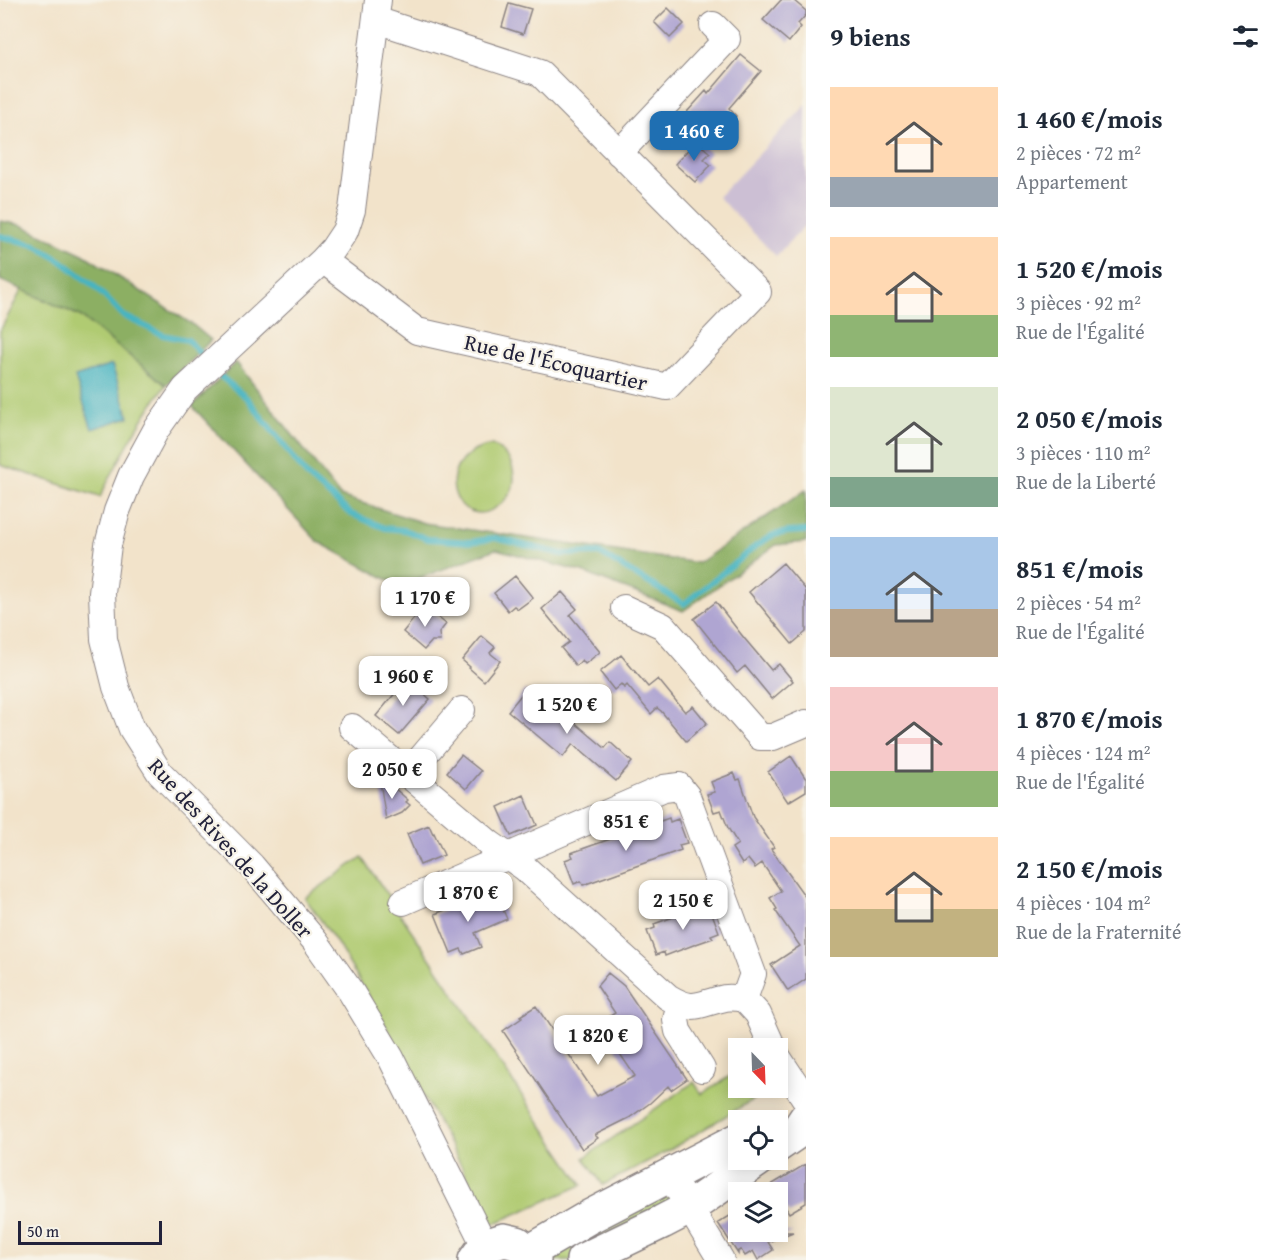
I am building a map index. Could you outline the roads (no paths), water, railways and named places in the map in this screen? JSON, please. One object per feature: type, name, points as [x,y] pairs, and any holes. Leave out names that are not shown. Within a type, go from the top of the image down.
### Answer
[{"type":"main road","points":[[788,1113],[806,1110]]},
{"type":"main road","points":[[788,1138],[796,1133],[806,1118]]},
{"type":"main road","points":[[480,1253],[504,1240],[517,1243],[531,1256],[589,1217],[728,1145]]},
{"type":"main road","points":[[583,1260],[689,1208],[744,1170]]},
{"type":"street","name":"Rue de l'Écoquartier","points":[[323,260],[417,331],[667,387],[758,292],[540,73],[377,10]]},
{"type":"street","name":"Rue des Rives de la Doller","points":[[377,10],[352,210],[345,231],[323,260],[185,389],[156,430],[131,476],[117,511],[108,545],[102,593],[104,639],[116,687],[132,729],[160,773],[252,866],[315,942],[351,992],[391,1058],[480,1253]]},
{"type":"street","points":[[619,153],[727,39],[713,25]]},
{"type":"street","points":[[624,608],[663,626],[760,737],[773,736],[806,723]]},
{"type":"street","points":[[407,775],[462,710]]},
{"type":"street","points":[[352,727],[489,843],[525,868],[668,997],[680,1004],[696,1007],[727,998],[744,999],[758,1014],[769,1038]]},
{"type":"street","points":[[403,902],[664,788],[679,786],[687,796],[753,974],[744,999]]},
{"type":"street","points":[[680,1004],[676,1020],[678,1031],[702,1069]]},
{"type":"street","points":[[788,1073],[806,1100]]},
{"type":"street","points":[[670,1176],[721,1260]]},
{"type":"water","points":[[112,365],[129,417],[92,429],[75,377]]},
{"type":"waterway","points":[[0,236],[35,245],[60,260],[94,286],[124,316],[163,335],[188,340],[207,361]]},
{"type":"waterway","points":[[213,369],[247,398],[308,477],[351,514],[385,528],[404,530],[428,539],[471,542],[495,538],[562,554],[599,553],[684,604],[773,535],[806,531]]}]
